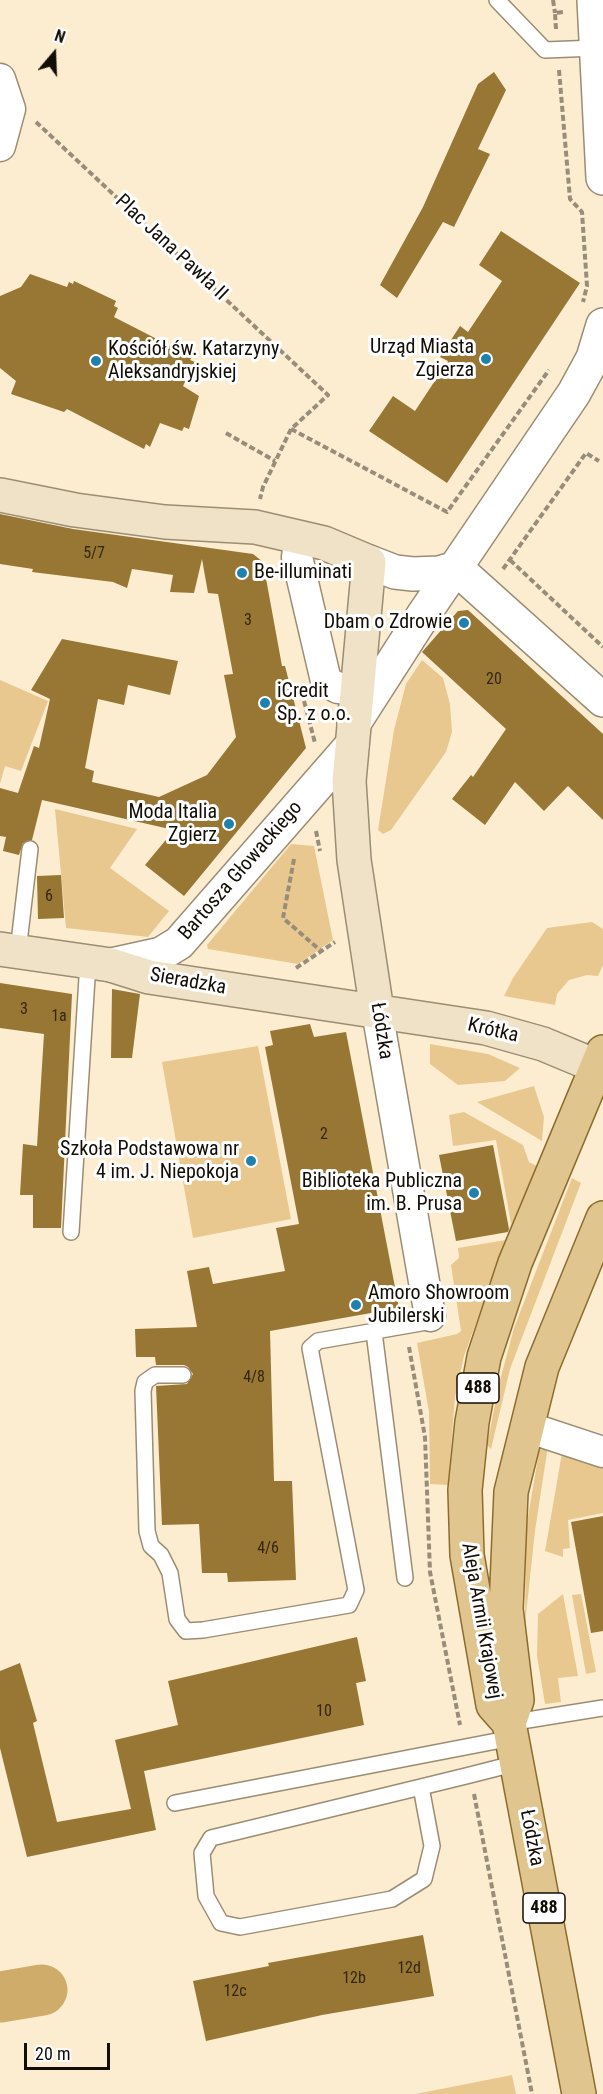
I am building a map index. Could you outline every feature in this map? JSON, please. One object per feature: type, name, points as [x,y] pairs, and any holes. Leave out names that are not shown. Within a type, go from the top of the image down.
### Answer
[{"type":"main road","points":[[0,495],[75,510],[165,522],[255,527],[300,537],[369,562],[353,734]]},
{"type":"main road","name":"Łódzka","points":[[353,734],[350,817],[378,1011]]},
{"type":"main road","name":"Sieradzka","points":[[9,950],[100,963],[149,977],[378,1011]]},
{"type":"main road","name":"Krótka","points":[[378,1011],[486,1028],[601,1062]]},
{"type":"main road","name":"Aleja Armii Krajowej","points":[[512,1742],[493,1705],[467,1555],[465,1490],[472,1422],[484,1357],[515,1263],[601,1062]]},
{"type":"main road","name":"Aleja Armii Krajowej","points":[[512,1742],[517,1700],[506,1609],[511,1492],[542,1367],[603,1218]]},
{"type":"main road","name":"Łódzka","points":[[512,1742],[579,2094]]},
{"type":"street","points":[[594,0],[603,178]]},
{"type":"street","points":[[0,79],[10,109],[0,146]]},
{"type":"street","points":[[353,734],[424,614],[544,439],[594,377],[603,325]]},
{"type":"street","points":[[300,537],[297,557],[326,681],[338,688],[358,689]]},
{"type":"street","points":[[369,562],[395,572],[412,574],[439,573],[456,568]]},
{"type":"street","points":[[456,568],[603,700]]},
{"type":"street","name":"Bartosza Głowackiego","points":[[100,963],[161,954],[179,943],[353,734]]},
{"type":"street","name":"Łódzka","points":[[378,1011],[430,1316]]},
{"type":"street","points":[[527,1427],[603,1452]]},
{"type":"lane","points":[[497,0],[545,50],[596,48]]},
{"type":"lane","points":[[9,950],[30,849]]},
{"type":"lane","points":[[70,1232],[100,963]]},
{"type":"lane","points":[[183,1375],[154,1375],[145,1382],[143,1390],[147,1531],[151,1546],[161,1555],[170,1573],[177,1619],[186,1631],[203,1630],[349,1605],[356,1590],[310,1348],[318,1341],[421,1323],[430,1316]]},
{"type":"lane","points":[[374,1332],[405,1578]]},
{"type":"lane","points":[[421,1787],[432,1846],[424,1879],[392,1899],[240,1927],[221,1923],[206,1896],[202,1853],[212,1838],[421,1787],[512,1742],[603,1708]]},
{"type":"lane","points":[[176,1803],[512,1742]]},
{"type":"path","points":[[553,0],[555,13]]},
{"type":"path","name":"Plac Jana Pawła II","points":[[10,109],[20,108],[328,395]]},
{"type":"path","points":[[291,429],[447,512],[554,363]]},
{"type":"path","points":[[225,433],[275,461]]},
{"type":"path","points":[[484,592],[510,560],[586,453],[599,461]]},
{"type":"path","points":[[510,560],[603,647]]},
{"type":"path","points":[[308,832],[316,832]]},
{"type":"path","points":[[296,854],[283,918],[321,951]]},
{"type":"path","points":[[296,969],[337,940]]},
{"type":"path","points":[[284,967],[306,971]]},
{"type":"shaded area","points":[[422,660],[443,678],[450,704],[452,732],[446,752],[391,830],[383,834],[378,830],[394,730],[406,684]]},
{"type":"shaded area","points":[[0,680],[48,701],[21,771],[5,766],[0,784]]},
{"type":"shaded area","points":[[55,809],[137,829],[110,868],[169,911],[148,937],[66,928]]},
{"type":"shaded area","points":[[291,844],[314,846],[333,940],[298,964],[208,949],[207,945]]},
{"type":"shaded area","points":[[592,922],[603,929],[603,965],[598,976],[587,975],[569,980],[557,994],[555,1005],[504,996],[513,978],[547,928]]},
{"type":"shaded area","points":[[430,1044],[488,1054],[520,1068],[505,1081],[458,1085],[430,1064]]},
{"type":"shaded area","points":[[258,1046],[291,1219],[193,1238],[162,1062]]},
{"type":"shaded area","points":[[534,1086],[544,1117],[542,1141],[477,1102]]},
{"type":"shaded area","points":[[464,1112],[523,1145],[529,1162],[537,1166],[512,1229],[496,1140],[453,1146],[449,1115]]},
{"type":"shaded area","points":[[572,1178],[581,1183],[510,1369],[491,1449],[487,1445],[499,1384],[514,1328]]},
{"type":"shaded area","points":[[506,1240],[464,1356],[455,1397],[448,1485],[430,1484],[429,1412],[417,1343],[457,1334],[461,1331],[451,1265],[459,1258],[458,1248]]},
{"type":"shaded area","points":[[548,1446],[535,1531],[525,1624],[526,1529],[539,1452],[542,1447]]},
{"type":"shaded area","points":[[562,1453],[603,1464],[603,1513],[568,1520],[570,1548],[563,1549],[563,1557],[545,1551]]},
{"type":"shaded area","points":[[563,1594],[578,1676],[558,1678],[561,1702],[545,1704],[537,1656],[538,1614]]},
{"type":"shaded area","points":[[581,1594],[596,1672],[586,1674],[572,1595]]},
{"type":"shaded area","points":[[512,2075],[516,2094],[416,2094]]},
{"type":"building","points":[[494,72],[506,90],[478,149],[490,154],[454,227],[443,222],[397,298],[380,285],[423,207],[478,84]]},
{"type":"building","name":"Urząd Miasta Zgierza","points":[[501,231],[580,283],[447,483],[369,431],[393,396],[415,411],[448,361],[440,357],[460,326],[468,332],[502,281],[479,265]]},
{"type":"building","name":"Kościół św. Katarzyny Aleksandryjskiej","points":[[30,274],[67,287],[69,282],[73,284],[74,281],[116,301],[114,306],[118,308],[114,317],[192,357],[190,360],[195,362],[183,386],[199,396],[189,429],[184,427],[182,431],[160,423],[150,447],[146,444],[144,449],[67,409],[64,412],[11,394],[16,381],[0,368],[0,296],[21,287]]},
{"type":"building","points":[[0,514],[73,529],[253,554],[263,562],[282,666],[285,666],[306,748],[184,896],[145,865],[174,830],[42,800],[32,840],[23,843],[19,855],[3,851],[6,837],[0,836],[0,788],[18,793],[34,746],[39,748],[50,699],[31,690],[62,639],[178,661],[170,695],[128,685],[124,705],[98,699],[85,768],[94,771],[92,782],[159,797],[207,775],[236,737],[224,675],[233,674],[218,594],[208,593],[202,559],[194,593],[170,592],[173,575],[132,569],[127,588],[113,582],[32,572],[33,569],[0,564]]},
{"type":"building","points":[[468,610],[603,734],[603,820],[568,786],[544,811],[515,782],[485,825],[452,799],[471,775],[473,777],[506,729],[422,652],[458,611]]},
{"type":"building","points":[[61,875],[64,918],[38,919],[37,876]]},
{"type":"building","points":[[0,983],[72,994],[61,1228],[33,1228],[33,1195],[20,1195],[23,1144],[37,1146],[44,1034],[0,1028]]},
{"type":"building","points":[[112,989],[140,994],[132,1058],[111,1058]]},
{"type":"building","points":[[310,1024],[314,1037],[346,1032],[399,1308],[270,1331],[274,1481],[292,1481],[296,1580],[228,1582],[227,1573],[202,1573],[199,1524],[162,1525],[156,1386],[187,1384],[193,1374],[184,1365],[156,1365],[155,1357],[136,1357],[135,1329],[197,1327],[187,1271],[209,1267],[213,1284],[285,1271],[276,1228],[299,1224],[265,1047],[273,1045],[270,1031]]},
{"type":"building","name":"Biblioteka Publiczna im. B. Prusa","points":[[493,1145],[508,1232],[456,1241],[439,1155]]},
{"type":"building","points":[[603,1516],[603,1631],[591,1633],[571,1522]]},
{"type":"building","points":[[357,1637],[366,1681],[356,1683],[364,1725],[144,1771],[156,1830],[27,1857],[0,1748],[0,1671],[20,1663],[37,1721],[33,1723],[57,1822],[131,1809],[115,1740],[178,1725],[168,1681]]},
{"type":"building","points":[[423,1935],[434,1996],[322,2015],[206,2041],[193,1981],[269,1966],[268,1963]]},
{"type":"waterway","points":[[0,1997],[42,1990]]},
{"type":"place","name":"Urząd Miasta Zgierza","points":[[486,359]]},
{"type":"place","name":"Kościół św. Katarzyny Aleksandryjskiej","points":[[96,361]]},
{"type":"place","name":"Be-illuminati","points":[[242,573]]},
{"type":"place","name":"Dbam o Zdrowie","points":[[464,623]]},
{"type":"place","name":"iCredit Sp. z o.o.","points":[[265,703]]},
{"type":"place","name":"Moda Italia Zgierz","points":[[229,824]]},
{"type":"place","name":"Szkoła Podstawowa nr 4 im. J. Niepokoja","points":[[251,1161]]},
{"type":"place","name":"Biblioteka Publiczna im. B. Prusa","points":[[474,1193]]},
{"type":"place","name":"Amoro Showroom Jubilerski","points":[[356,1305]]}]
